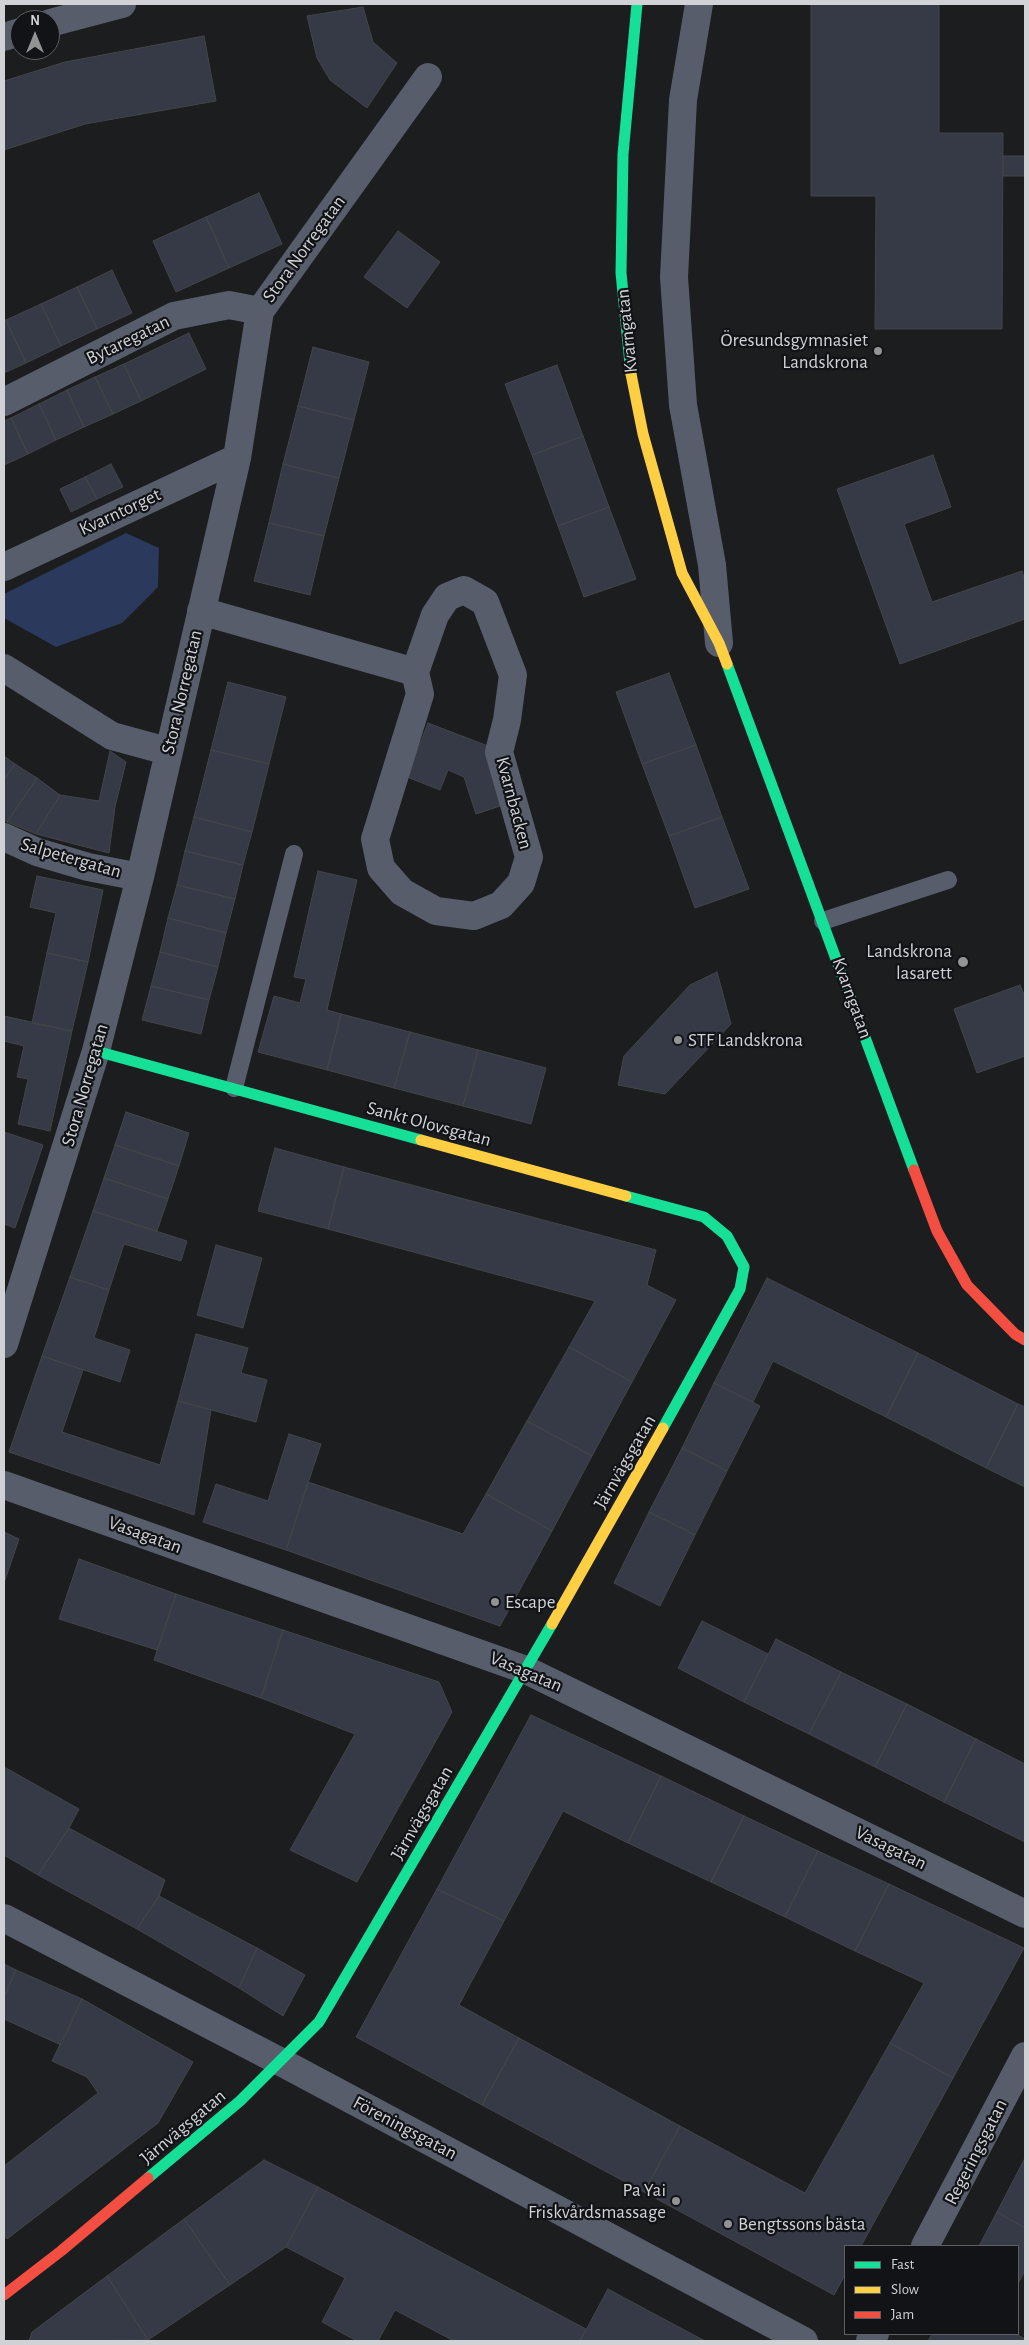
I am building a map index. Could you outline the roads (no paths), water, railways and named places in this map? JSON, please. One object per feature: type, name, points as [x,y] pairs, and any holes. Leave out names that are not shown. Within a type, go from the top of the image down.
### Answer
[{"type":"street","points":[[60,18],[75,10],[122,4]]},
{"type":"street","name":"Kvarngatan","points":[[637,4],[623,154],[621,274],[631,372],[645,443],[682,573],[719,643],[938,1231],[967,1285],[1020,1337]]},
{"type":"street","name":"Kvarngatan","points":[[699,4],[683,100],[674,277],[683,405],[712,565],[719,643]]},
{"type":"street","name":"Stora Norregatan","points":[[4,1344],[11,1302],[96,1051],[140,877],[237,458],[260,311],[428,77]]},
{"type":"street","name":"Bytaregatan","points":[[4,402],[174,316],[229,305],[260,311]]},
{"type":"street","name":"Kvarntorget","points":[[4,567],[237,458]]},
{"type":"street","name":"Kvarnbacken","points":[[464,590],[485,602],[513,675],[507,720],[499,752],[529,857],[521,883],[501,905],[474,916],[436,911],[402,892],[381,868],[375,840],[401,749],[420,694],[415,672],[435,615],[447,597],[464,590]]},
{"type":"street","points":[[201,611],[415,672]]},
{"type":"street","points":[[4,668],[112,736],[168,751]]},
{"type":"street","name":"Salpetergatan","points":[[4,837],[37,852],[88,867],[140,877]]},
{"type":"street","name":"Sankt Olovsgatan","points":[[96,1051],[704,1218],[727,1236],[738,1253]]},
{"type":"street","name":"Järnvägsgatan","points":[[4,2295],[61,2251],[225,2114],[281,2062],[319,2022],[526,1670],[690,1382],[740,1289],[744,1267],[738,1253]]},
{"type":"street","name":"Vasagatan","points":[[4,1484],[526,1670],[1025,1914]]},
{"type":"street","name":"Föreningsgatan","points":[[4,1918],[281,2062],[804,2341]]},
{"type":"street","name":"Regeringsgatan","points":[[926,2245],[1025,2056]]},
{"type":"lane","points":[[234,1088],[294,854]]},
{"type":"lane","points":[[823,921],[948,880]]},
{"type":"place","name":"Öresundsgymnasiet Landskrona","points":[[878,351]]},
{"type":"place","name":"Landskrona lasarett","points":[[963,962]]},
{"type":"place","name":"STF Landskrona","points":[[678,1040]]},
{"type":"place","name":"Escape","points":[[495,1602]]},
{"type":"place","name":"Pa Yai Friskvårdsmassage","points":[[676,2201]]},
{"type":"place","name":"Bengtssons bästa","points":[[728,2224]]}]
